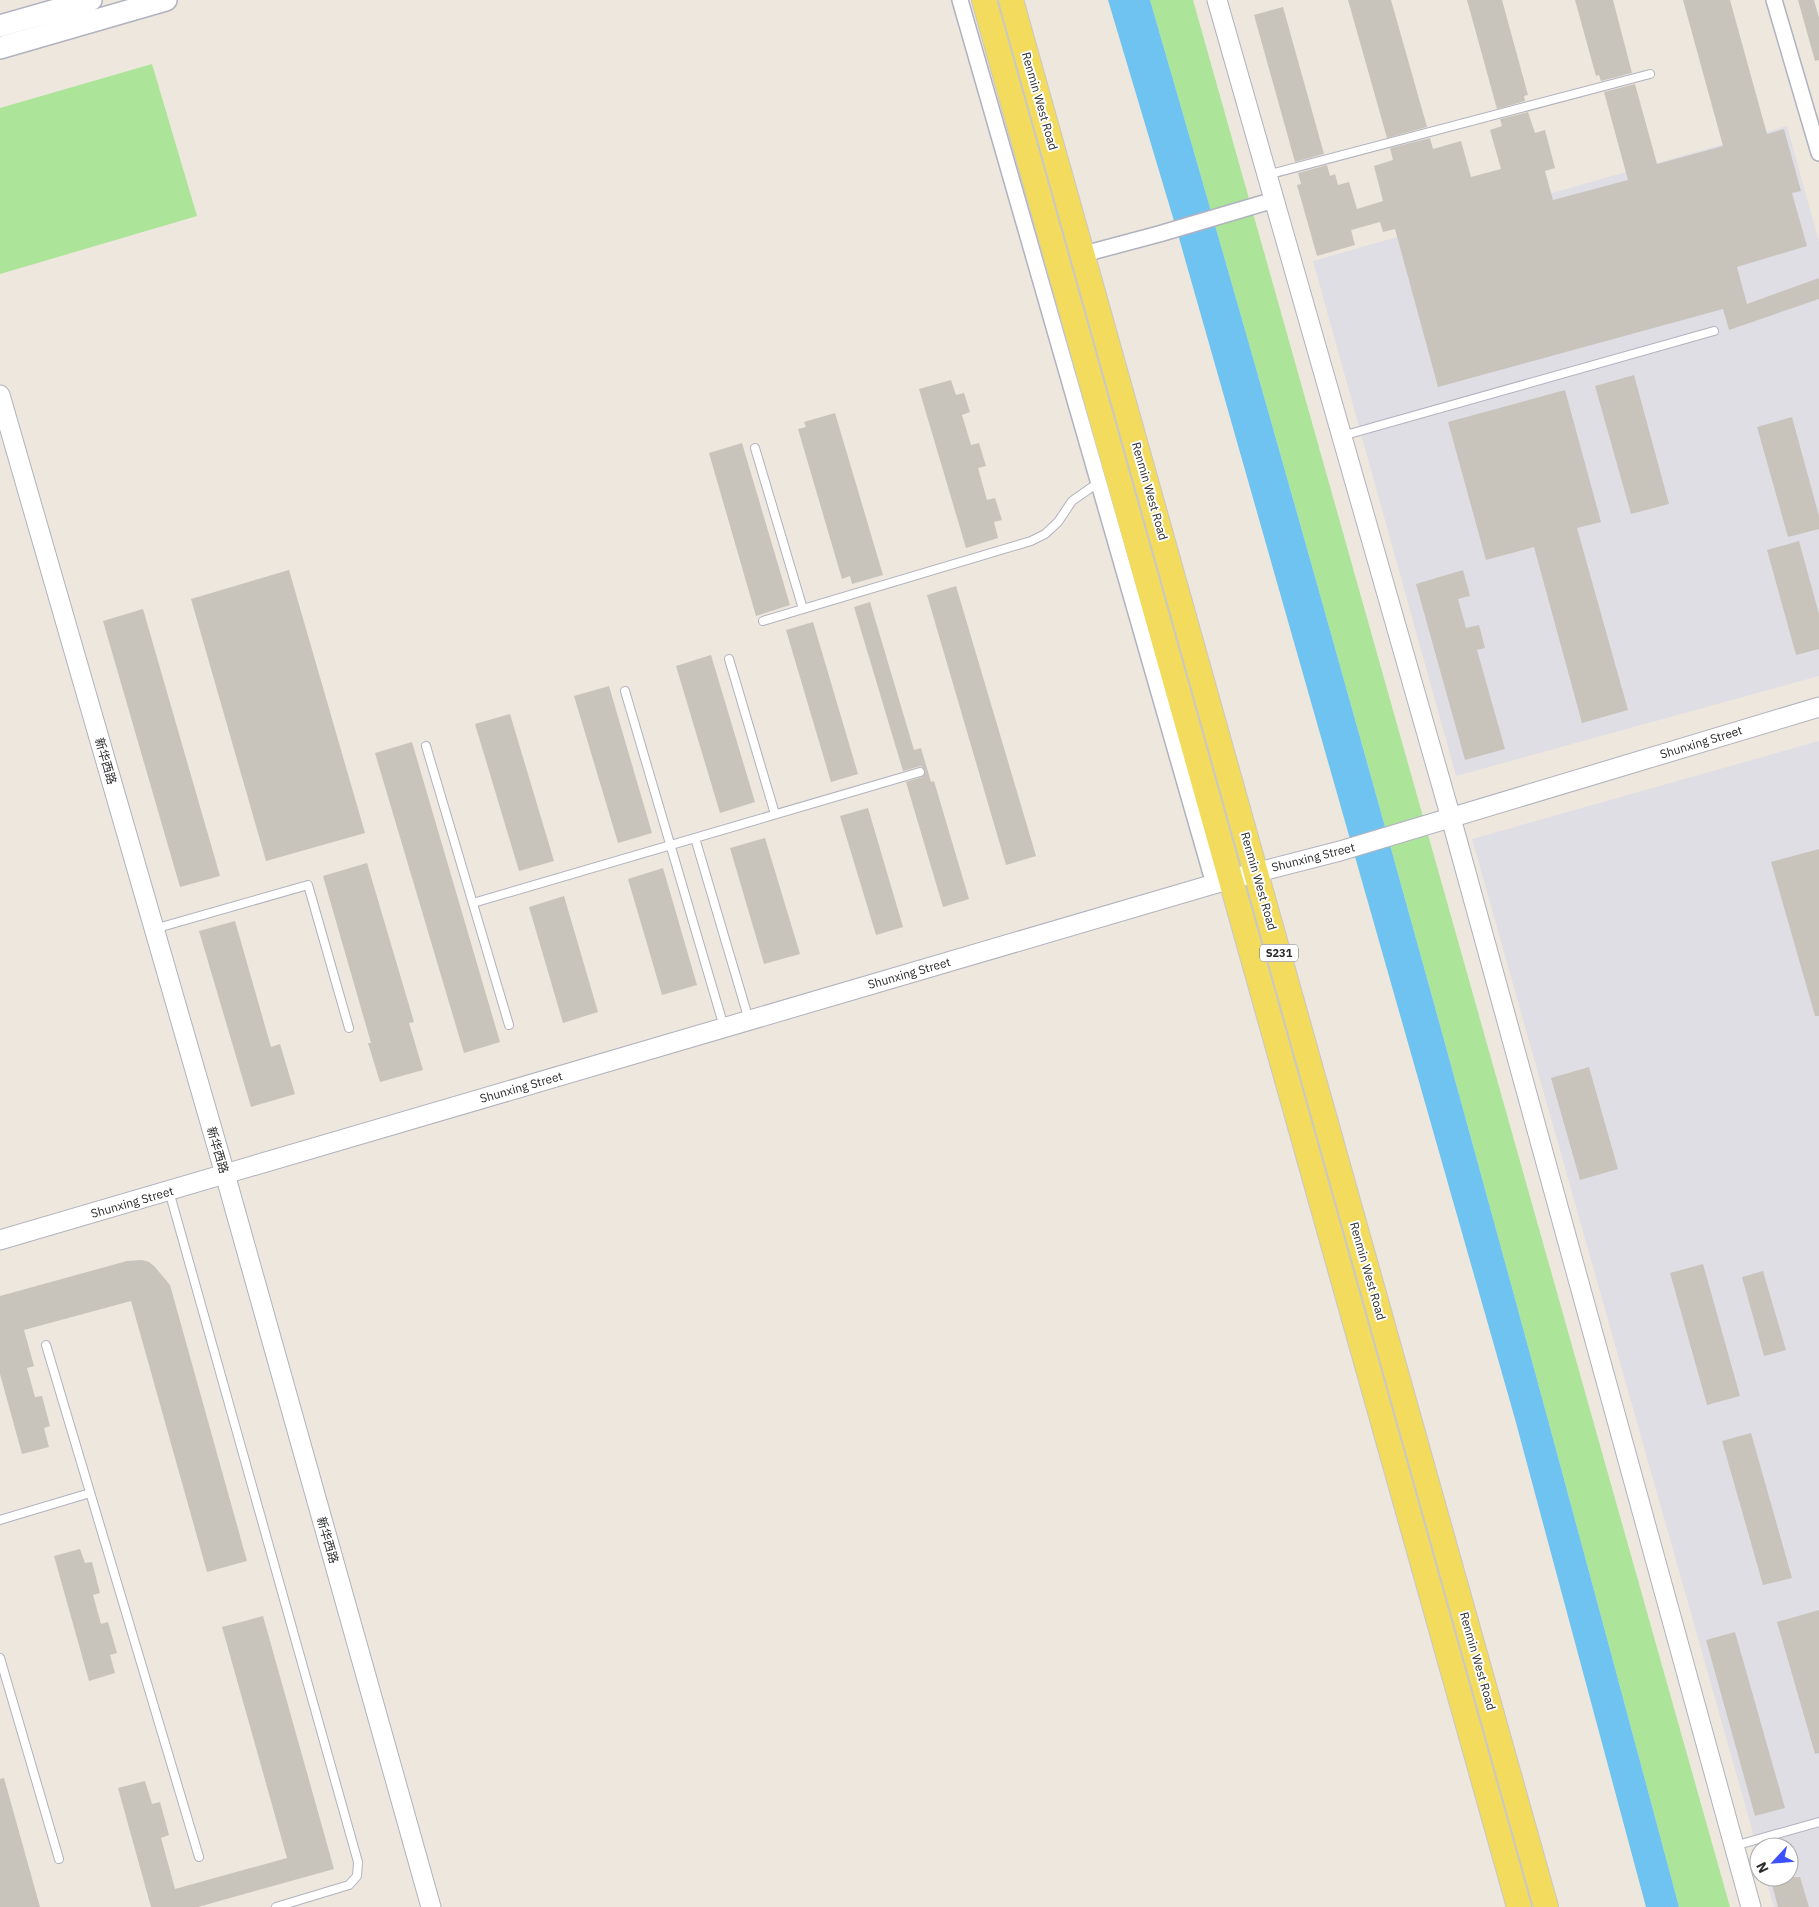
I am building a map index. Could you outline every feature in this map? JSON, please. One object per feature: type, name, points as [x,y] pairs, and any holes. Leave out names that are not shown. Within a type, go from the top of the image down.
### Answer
[{"type":"main road","points":[[0,26],[91,0]]},
{"type":"main road","points":[[0,48],[166,0]]},
{"type":"main road","name":"Renmin West Road","points":[[984,0],[1110,482],[1519,1907]]},
{"type":"main road","name":"Renmin West Road","points":[[1011,0],[1084,254],[1546,1907]]},
{"type":"street","points":[[960,0],[1110,482]]},
{"type":"street","points":[[1217,0],[1450,818],[1751,1907]]},
{"type":"street","points":[[1774,0],[1819,153]]},
{"type":"street","points":[[1084,254],[1274,200]]},
{"type":"street","name":"新华西路","points":[[0,394],[225,1174],[431,1907]]},
{"type":"street","name":"Shunxing Street","points":[[0,1240],[1223,881],[1393,836],[1819,707]]},
{"type":"lane","points":[[1267,175],[1650,74]]},
{"type":"lane","points":[[1342,436],[1714,330]]},
{"type":"lane","points":[[755,448],[803,609]]},
{"type":"lane","points":[[763,621],[1031,541],[1045,534],[1058,522],[1072,501],[1092,487],[1110,482]]},
{"type":"lane","points":[[729,659],[775,814]]},
{"type":"lane","points":[[625,691],[724,1028]]},
{"type":"lane","points":[[426,746],[509,1026]]},
{"type":"lane","points":[[473,903],[920,772]]},
{"type":"lane","points":[[695,838],[749,1020]]},
{"type":"lane","points":[[154,929],[308,885],[349,1028]]},
{"type":"lane","points":[[169,1191],[358,1862],[357,1876],[349,1885],[276,1907]]},
{"type":"lane","points":[[46,1345],[199,1857]]},
{"type":"lane","points":[[0,1520],[90,1492]]},
{"type":"lane","points":[[0,1658],[59,1859]]},
{"type":"lane","points":[[1734,1846],[1819,1822]]},
{"type":"shaded area","points":[[1787,126],[1819,242],[1819,676],[1456,776],[1313,261]]},
{"type":"shaded area","points":[[1819,741],[1819,1907],[1774,1907],[1768,1887],[1799,1887],[1799,1837],[1754,1837],[1472,839]]},
{"type":"green space","points":[[1150,0],[1193,0],[1730,1907],[1679,1907],[1420,952]]},
{"type":"green space","points":[[152,64],[197,216],[0,274],[0,108]]},
{"type":"water","points":[[1108,0],[1150,0],[1420,952],[1679,1907],[1646,1907],[1515,1419],[1177,231]]},
{"type":"building","points":[[1348,0],[1391,0],[1427,127],[1387,138]]},
{"type":"building","points":[[1467,0],[1502,0],[1528,95],[1524,96],[1525,101],[1497,109]]},
{"type":"building","points":[[1575,0],[1613,0],[1632,73],[1601,81],[1599,75],[1596,76]]},
{"type":"building","points":[[1683,0],[1730,0],[1767,134],[1784,129],[1801,191],[1792,193],[1807,246],[1737,267],[1747,304],[1819,278],[1819,299],[1729,330],[1723,309],[1438,387],[1395,229],[1383,232],[1380,222],[1351,230],[1355,245],[1317,256],[1297,185],[1301,184],[1298,173],[1327,165],[1330,176],[1335,174],[1338,185],[1349,182],[1357,209],[1383,201],[1374,166],[1393,160],[1390,148],[1430,138],[1433,149],[1461,141],[1471,177],[1501,169],[1490,130],[1502,126],[1500,119],[1528,112],[1535,133],[1545,130],[1555,168],[1545,171],[1553,200],[1628,180],[1604,92],[1635,84],[1657,164],[1723,146]]},
{"type":"building","points":[[1798,0],[1814,0],[1819,18],[1819,60],[1815,61]]},
{"type":"building","points":[[1283,7],[1324,154],[1295,162],[1254,15]]},
{"type":"building","points":[[1634,375],[1669,504],[1631,514],[1595,386]]},
{"type":"building","points":[[951,380],[956,395],[964,393],[970,412],[962,415],[971,445],[979,443],[986,466],[978,468],[987,500],[995,498],[1002,520],[994,522],[998,538],[966,548],[919,389]]},
{"type":"building","points":[[1565,390],[1601,522],[1577,528],[1628,710],[1582,723],[1534,547],[1486,560],[1448,422]]},
{"type":"building","points":[[835,413],[883,575],[852,584],[850,576],[842,579],[798,429],[806,427],[804,422]]},
{"type":"building","points":[[1792,417],[1819,516],[1819,529],[1788,537],[1757,427]]},
{"type":"building","points":[[742,443],[790,605],[756,616],[709,453]]},
{"type":"building","points":[[1799,541],[1819,614],[1819,649],[1796,655],[1767,550]]},
{"type":"building","points":[[289,570],[365,833],[266,861],[191,599]]},
{"type":"building","points":[[1463,570],[1470,596],[1458,599],[1466,628],[1479,625],[1485,648],[1477,650],[1505,749],[1465,760],[1416,584]]},
{"type":"building","points":[[956,586],[1036,856],[1006,865],[927,595]]},
{"type":"building","points":[[870,602],[914,750],[921,748],[931,782],[934,781],[969,899],[943,907],[906,782],[922,777],[925,771],[921,766],[903,771],[854,607]]},
{"type":"building","points":[[143,609],[220,876],[180,887],[103,621]]},
{"type":"building","points":[[813,622],[858,774],[831,782],[786,630]]},
{"type":"building","points":[[711,655],[755,802],[720,813],[676,666]]},
{"type":"building","points":[[609,686],[652,833],[618,843],[574,696]]},
{"type":"building","points":[[510,714],[554,861],[519,871],[475,724]]},
{"type":"building","points":[[412,742],[500,1042],[464,1053],[375,753]]},
{"type":"building","points":[[868,808],[903,927],[876,935],[840,816]]},
{"type":"building","points":[[765,838],[800,954],[764,964],[730,848]]},
{"type":"building","points":[[1819,849],[1819,1016],[1815,1016],[1771,862]]},
{"type":"building","points":[[367,863],[414,1022],[409,1023],[423,1070],[380,1082],[368,1043],[371,1043],[323,876]]},
{"type":"building","points":[[663,868],[697,985],[662,995],[628,879]]},
{"type":"building","points":[[564,896],[598,1012],[563,1023],[529,907]]},
{"type":"building","points":[[235,921],[271,1047],[280,1044],[295,1094],[251,1107],[199,931]]},
{"type":"building","points":[[1589,1067],[1618,1169],[1580,1180],[1551,1078]]},
{"type":"building","points":[[142,1260],[149,1262],[155,1267],[170,1285],[247,1561],[207,1572],[131,1301],[24,1330],[34,1366],[27,1368],[35,1397],[42,1396],[50,1426],[44,1428],[49,1447],[22,1454],[0,1374],[0,1296],[127,1261]]},
{"type":"building","points":[[1703,1264],[1740,1396],[1707,1405],[1670,1273]]},
{"type":"building","points":[[1763,1271],[1786,1350],[1764,1356],[1742,1277]]},
{"type":"building","points":[[1751,1433],[1792,1578],[1763,1585],[1722,1441]]},
{"type":"building","points":[[80,1549],[85,1563],[92,1562],[100,1593],[93,1595],[101,1624],[108,1622],[117,1653],[110,1655],[115,1673],[89,1681],[54,1556]]},
{"type":"building","points":[[1819,1610],[1819,1753],[1815,1754],[1777,1622]]},
{"type":"building","points":[[263,1616],[334,1869],[198,1907],[151,1907],[118,1788],[145,1781],[152,1804],[160,1802],[169,1835],[161,1838],[175,1889],[287,1858],[222,1627]]},
{"type":"building","points":[[1735,1632],[1785,1808],[1755,1816],[1706,1640]]},
{"type":"building","points":[[4,1778],[40,1907],[0,1907],[0,1779]]},
{"type":"building","points":[[1800,1877],[1809,1907],[1778,1907],[1773,1887],[1799,1887]]}]
